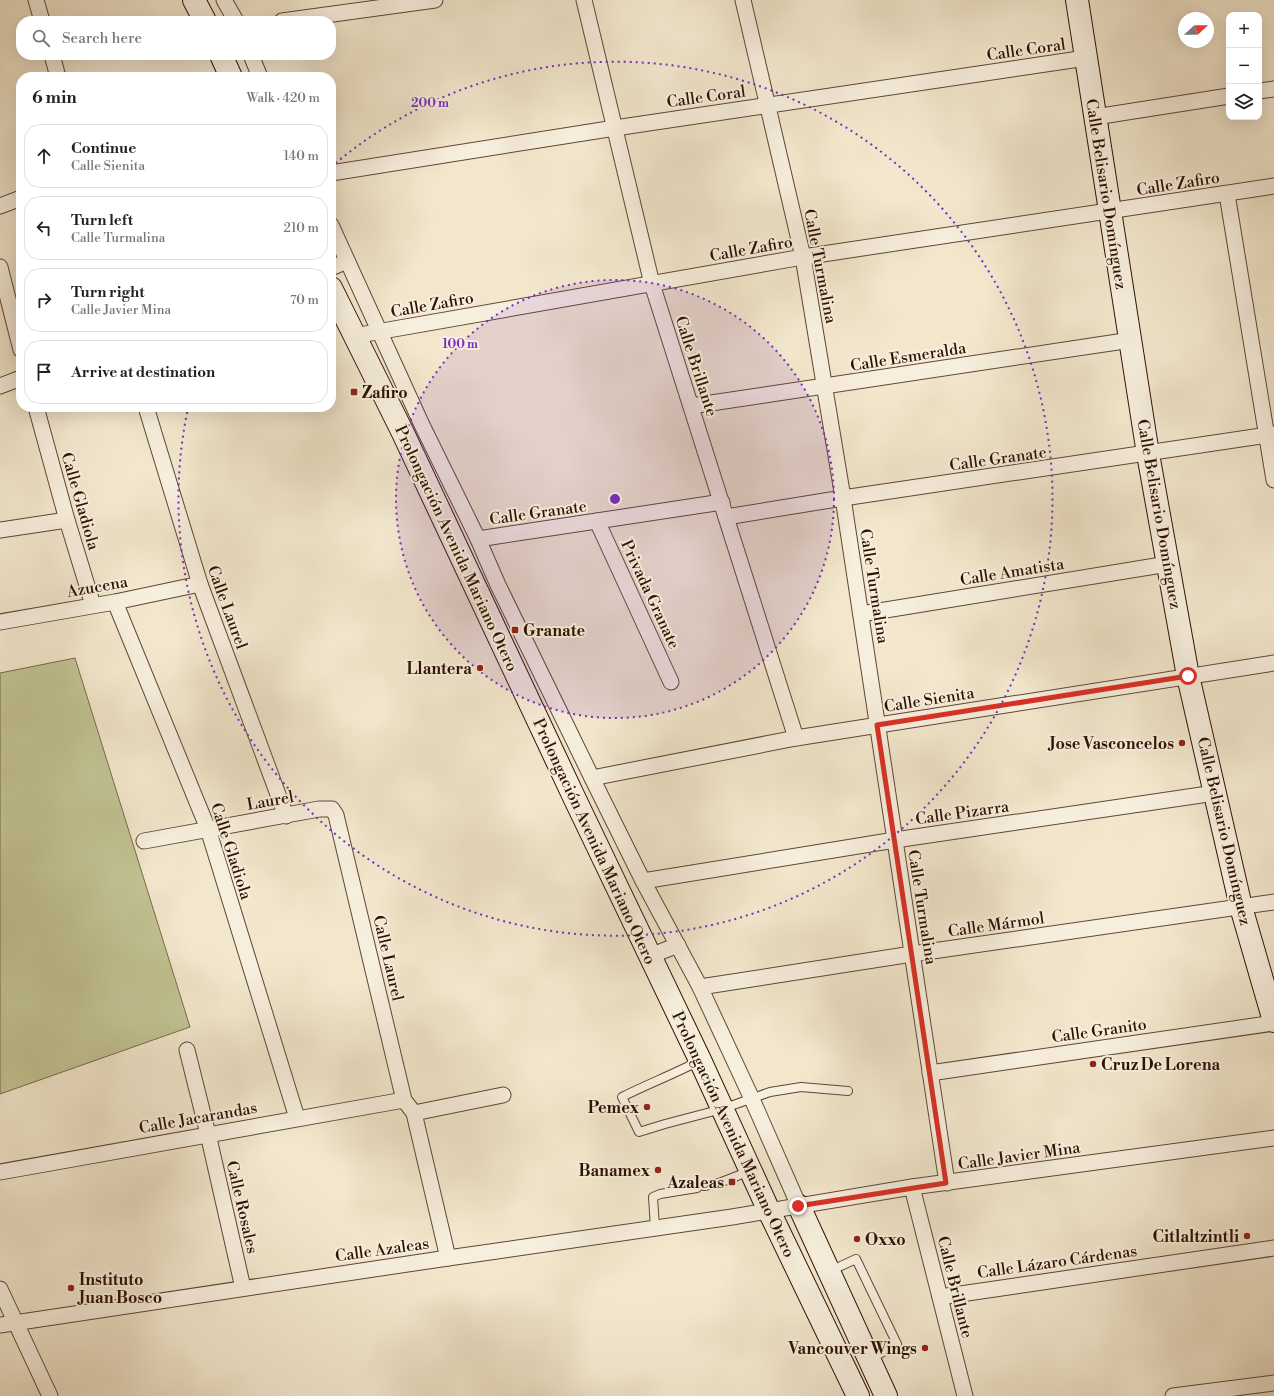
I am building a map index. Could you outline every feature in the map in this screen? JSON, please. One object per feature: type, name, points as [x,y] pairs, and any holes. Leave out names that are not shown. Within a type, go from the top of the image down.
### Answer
[{"type":"main road","points":[[194,0],[202,16]]},
{"type":"main road","name":"Calle Belisario Domínguez","points":[[1077,0],[1148,454],[1188,676],[1241,907],[1274,1022]]},
{"type":"main road","points":[[223,60],[229,72]]},
{"type":"main road","name":"Prolongación Avenida Mariano Otero","points":[[336,298],[403,433],[569,788],[700,1060],[769,1211],[858,1396]]},
{"type":"main road","points":[[798,1206],[830,1271],[886,1396]]},
{"type":"street","points":[[36,0],[41,16]]},
{"type":"street","points":[[224,0],[233,16]]},
{"type":"street","points":[[318,16],[435,0]]},
{"type":"street","name":"Calle Brillante","points":[[584,0],[652,284],[796,738]]},
{"type":"street","name":"Calle Turmalina","points":[[743,0],[803,257],[861,614],[946,1183]]},
{"type":"street","name":"Calle Coral","points":[[336,172],[615,128],[1086,58]]},
{"type":"street","points":[[53,60],[57,72]]},
{"type":"street","points":[[253,60],[258,72]]},
{"type":"street","points":[[1262,91],[1274,89]]},
{"type":"street","points":[[1095,117],[1226,96]]},
{"type":"street","name":"Calle Zafiro","points":[[354,336],[803,257],[1274,186]]},
{"type":"street","points":[[1227,194],[1270,435],[1274,480]]},
{"type":"street","points":[[0,206],[16,200]]},
{"type":"street","points":[[336,237],[379,331]]},
{"type":"street","points":[[336,266],[347,261]]},
{"type":"street","points":[[0,267],[16,330]]},
{"type":"street","name":"Prolongación Avenida Mariano Otero","points":[[379,331],[478,539],[498,585],[592,778],[643,881],[700,987],[752,1099],[798,1206]]},
{"type":"street","name":"Calle Esmeralda","points":[[690,406],[1131,340]]},
{"type":"street","points":[[0,386],[16,380]]},
{"type":"street","name":"Calle Gladiola","points":[[37,412],[67,520],[93,605]]},
{"type":"street","name":"Calle Laurel","points":[[148,412],[200,584],[286,816]]},
{"type":"street","name":"Calle Granate","points":[[726,517],[843,498],[1270,435]]},
{"type":"street","name":"Calle Granate","points":[[478,539],[722,502]]},
{"type":"street","points":[[0,530],[67,520]]},
{"type":"street","name":"Privada Granate","points":[[597,521],[671,682]]},
{"type":"street","name":"Calle Amatista","points":[[861,614],[1168,564]]},
{"type":"street","name":"Azucena","points":[[0,622],[115,602],[200,584]]},
{"type":"street","name":"Calle Gladiola","points":[[115,602],[208,829],[297,1118]]},
{"type":"street","name":"Calle Sienita","points":[[592,778],[796,738],[1274,663]]},
{"type":"street","name":"Calle Pizarra","points":[[643,881],[895,840],[1215,793]]},
{"type":"street","name":"Laurel","points":[[144,841],[319,809],[332,809]]},
{"type":"street","name":"Calle Laurel","points":[[332,809],[338,822],[404,1100],[414,1113],[448,1258]]},
{"type":"street","name":"Calle Mármol","points":[[700,987],[912,954],[1274,902]]},
{"type":"street","points":[[650,956],[678,945]]},
{"type":"street","name":"Calle Granito","points":[[930,1073],[1274,1022]]},
{"type":"street","name":"Calle Rosales","points":[[187,1050],[208,1134],[243,1288]]},
{"type":"street","points":[[414,1113],[502,1095]]},
{"type":"street","name":"Calle Jacarandas","points":[[0,1172],[404,1100]]},
{"type":"street","name":"Calle Javier Mina","points":[[769,1211],[912,1187],[1274,1138]]},
{"type":"street","name":"Calle Brillante","points":[[912,1187],[965,1396]]},
{"type":"street","name":"Calle Azaleas","points":[[0,1325],[769,1211]]},
{"type":"street","name":"Calle Lázaro Cárdenas","points":[[940,1297],[1274,1248]]},
{"type":"street","points":[[0,1289],[48,1396]]},
{"type":"street","points":[[1173,1396],[1274,1383]]},
{"type":"lane","points":[[700,1060],[667,1077],[648,1084],[622,1097],[639,1132],[752,1099],[770,1092],[801,1087],[848,1092]]},
{"type":"lane","points":[[655,1228],[653,1197],[660,1194],[719,1183],[751,1171]]},
{"type":"lane","points":[[830,1271],[856,1259],[897,1344],[869,1360]]},
{"type":"green space","points":[[75,658],[190,1027],[0,1094],[0,673]]},
{"type":"place","name":"Zafiro","points":[[354,392]]},
{"type":"place","name":"Granate","points":[[515,630]]},
{"type":"place","name":"Llantera","points":[[480,668]]},
{"type":"place","name":"Jose Vasconcelos","points":[[1182,743]]},
{"type":"place","name":"Cruz De Lorena","points":[[1093,1064]]},
{"type":"place","name":"Pemex","points":[[647,1107]]},
{"type":"place","name":"Banamex","points":[[658,1170]]},
{"type":"place","name":"Azaleas","points":[[732,1182]]},
{"type":"place","name":"Citlaltzintli","points":[[1247,1236]]},
{"type":"place","name":"Oxxo","points":[[857,1239]]},
{"type":"place","name":"Instituto Juan Bosco","points":[[71,1288]]},
{"type":"place","name":"Vancouver Wings","points":[[925,1348]]},
{"type":"route","points":[[798,1206],[912,1187],[946,1183],[877,725],[1188,676]]}]
